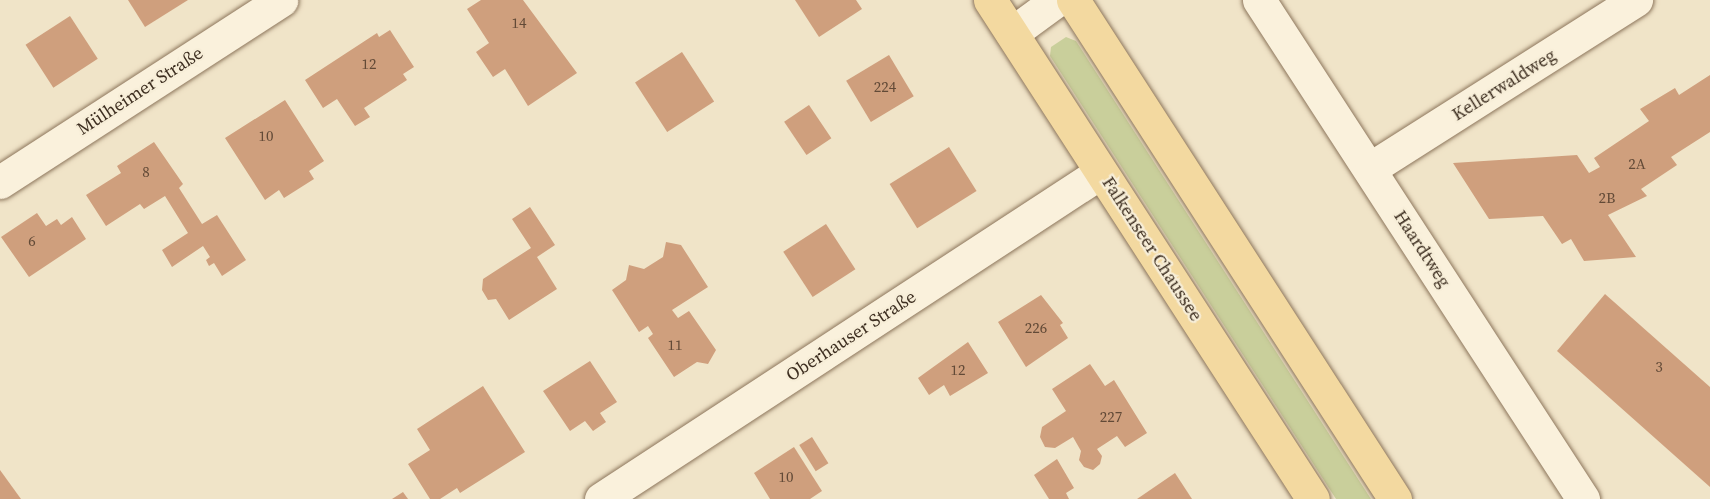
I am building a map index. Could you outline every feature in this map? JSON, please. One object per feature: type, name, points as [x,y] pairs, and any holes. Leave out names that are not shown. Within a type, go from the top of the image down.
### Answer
[{"type":"main road","name":"Falkenseer Chaussee","points":[[990,0],[1313,499]]},
{"type":"main road","points":[[1073,0],[1395,499]]},
{"type":"street","name":"Mülheimer Straße","points":[[0,182],[280,0]]},
{"type":"street","points":[[1012,33],[1057,0]]},
{"type":"street","name":"Haardtweg","points":[[1259,0],[1371,168],[1583,499]]},
{"type":"street","name":"Kellerwaldweg","points":[[1371,168],[1636,0]]},
{"type":"street","name":"Oberhauser Straße","points":[[601,499],[1101,172]]},
{"type":"green space","points":[[1066,37],[1076,41],[1371,499],[1336,499],[1050,56],[1051,47]]},
{"type":"building","points":[[128,0],[188,0],[145,27]]},
{"type":"building","points":[[481,0],[523,0],[577,73],[528,106],[505,69],[493,77],[476,52],[489,43],[467,9]]},
{"type":"building","points":[[795,0],[856,0],[862,9],[819,37]]},
{"type":"building","points":[[70,16],[98,59],[53,88],[26,45]]},
{"type":"building","points":[[390,30],[414,67],[403,74],[407,80],[364,108],[370,117],[355,126],[337,99],[323,108],[305,80],[377,33],[379,37]]},
{"type":"building","points":[[682,52],[714,101],[667,132],[635,82]]},
{"type":"building","points":[[889,55],[914,96],[871,122],[846,81]]},
{"type":"building","points":[[1710,75],[1710,132],[1671,157],[1677,165],[1641,189],[1647,196],[1608,215],[1636,257],[1584,261],[1571,239],[1562,244],[1543,216],[1489,219],[1453,163],[1577,155],[1589,173],[1600,167],[1594,158],[1649,121],[1640,109],[1675,88],[1679,95]]},
{"type":"building","points":[[285,100],[324,161],[309,171],[314,179],[284,198],[279,190],[265,200],[225,138]]},
{"type":"building","points":[[809,105],[831,138],[806,155],[784,122]]},
{"type":"building","points":[[154,142],[183,184],[179,188],[202,224],[217,215],[246,260],[222,276],[214,263],[209,266],[206,260],[210,257],[203,246],[172,267],[162,250],[188,233],[165,196],[144,209],[140,204],[106,226],[86,195],[121,173],[117,166]]},
{"type":"building","points":[[949,147],[977,191],[917,228],[890,184]]},
{"type":"building","points":[[530,207],[555,245],[537,257],[557,289],[509,320],[496,299],[488,300],[482,290],[483,279],[531,248],[512,219]]},
{"type":"building","points":[[37,213],[46,226],[57,219],[61,225],[72,217],[86,239],[29,277],[1,237]]},
{"type":"building","points":[[826,224],[855,269],[813,297],[783,252]]},
{"type":"building","points":[[666,242],[681,245],[708,287],[672,310],[678,318],[689,311],[716,350],[708,364],[697,362],[674,377],[648,338],[653,334],[648,326],[639,332],[612,290],[626,280],[629,265],[644,269],[663,257]]},
{"type":"building","points":[[1605,294],[1710,387],[1710,487],[1557,351]]},
{"type":"building","points":[[1041,295],[1063,323],[1060,325],[1068,338],[1026,367],[998,322]]},
{"type":"building","points":[[968,342],[988,373],[950,396],[944,385],[929,395],[918,378]]},
{"type":"building","points":[[590,361],[617,402],[600,413],[606,422],[593,431],[585,421],[570,431],[543,391]]},
{"type":"building","points":[[1090,364],[1105,386],[1114,380],[1147,433],[1125,447],[1117,436],[1097,449],[1102,456],[1100,464],[1093,470],[1084,467],[1079,460],[1081,451],[1073,437],[1055,448],[1045,447],[1040,437],[1042,427],[1066,411],[1052,389]]},
{"type":"building","points":[[483,386],[525,452],[460,493],[457,488],[440,499],[430,499],[408,464],[430,450],[417,429]]},
{"type":"building","points":[[812,437],[828,463],[816,471],[799,445]]},
{"type":"building","points":[[794,447],[822,491],[810,499],[770,499],[754,473]]},
{"type":"building","points":[[1057,459],[1074,488],[1066,493],[1069,499],[1049,499],[1034,475]]},
{"type":"building","points":[[0,470],[21,499],[0,499]]},
{"type":"building","points":[[1175,473],[1192,499],[1137,499]]},
{"type":"building","points":[[403,492],[408,499],[392,499]]}]
